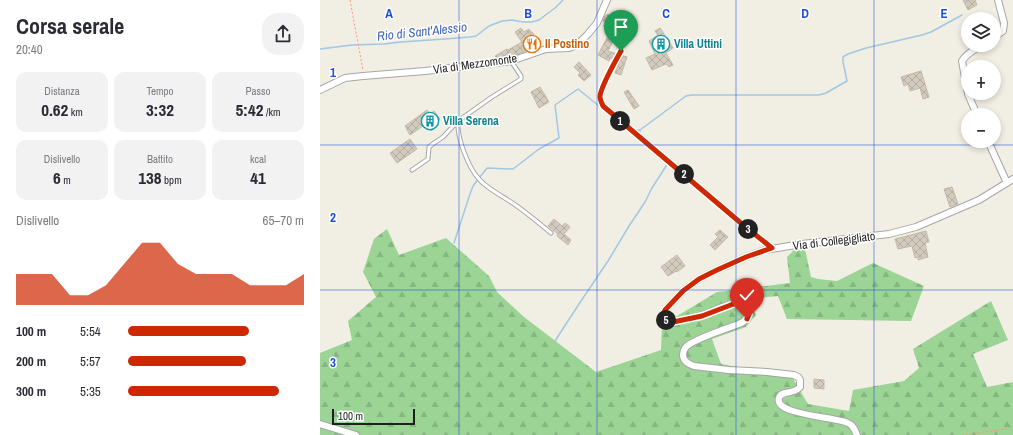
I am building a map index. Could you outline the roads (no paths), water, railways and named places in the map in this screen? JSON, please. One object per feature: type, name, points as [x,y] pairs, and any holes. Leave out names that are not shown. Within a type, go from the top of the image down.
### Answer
[{"type":"street","name":"Via di Mezzomonte","points":[[320,90],[345,78],[426,71],[511,61],[546,49],[563,49],[574,46],[588,34],[597,22],[607,0]]},
{"type":"street","points":[[998,0],[1001,12]]},
{"type":"street","points":[[1001,13],[1004,26],[1003,31],[1001,32]]},
{"type":"street","points":[[970,52],[962,61],[968,94],[974,108]]},
{"type":"street","points":[[991,148],[1007,184]]},
{"type":"street","name":"Via di Collegigliato","points":[[857,435],[852,425],[844,421],[800,413],[780,405],[778,399],[780,396],[785,393],[795,391],[800,387],[800,380],[796,376],[694,366],[686,362],[683,355],[687,346],[745,321],[749,314],[748,309],[743,305],[736,303],[702,316],[673,322],[669,322],[665,318],[665,310],[694,282],[746,257],[772,248],[889,234],[916,227],[979,200],[1013,179]]},
{"type":"street","points":[[320,424],[356,435]]},
{"type":"lane","points":[[412,170],[428,159],[430,147],[443,137],[458,121],[521,79],[511,61]]},
{"type":"lane","points":[[458,121],[458,128],[466,157],[479,180],[516,205],[551,233]]},
{"type":"waterway","name":"Rio di Sant'Alessio","points":[[320,49],[352,45],[384,44],[476,36],[489,26],[502,21],[512,20],[532,22],[539,20],[563,0]]},
{"type":"waterway","points":[[635,130],[640,130],[686,96],[819,95],[826,93],[847,81],[843,57],[848,54],[931,32],[961,16]]},
{"type":"waterway","points":[[454,243],[473,186],[487,168],[513,169],[539,149],[559,138],[555,105],[578,89],[630,131]]},
{"type":"waterway","points":[[640,130],[640,135]]},
{"type":"waterway","points":[[555,341],[608,261],[668,163],[641,141]]},
{"type":"place","name":"Il Postino","points":[[532,44]]},
{"type":"place","name":"Villa Uttini","points":[[661,44]]},
{"type":"place","name":"Villa Serena","points":[[430,121]]}]
